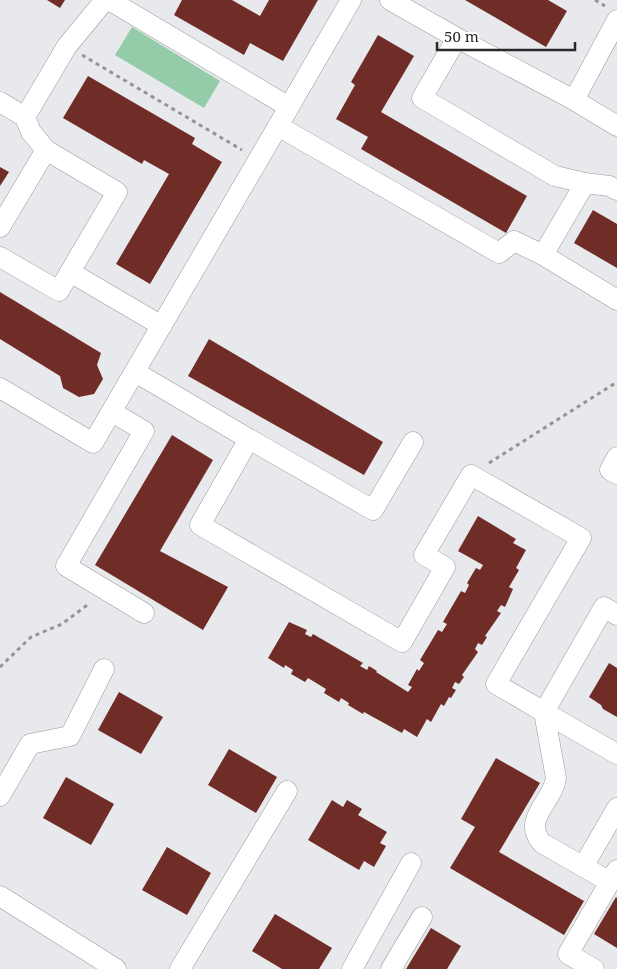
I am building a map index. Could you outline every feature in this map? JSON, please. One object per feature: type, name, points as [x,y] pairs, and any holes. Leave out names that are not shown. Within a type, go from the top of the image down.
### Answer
[{"type":"street","points":[[25,117],[66,46],[105,0]]},
{"type":"street","points":[[110,0],[288,107]]},
{"type":"street","points":[[0,388],[93,443],[351,0]]},
{"type":"street","points":[[390,0],[574,100],[617,126]]},
{"type":"street","points":[[574,100],[617,20]]},
{"type":"street","points":[[457,38],[422,98],[555,176],[584,183],[609,186],[617,190]]},
{"type":"street","points":[[0,102],[25,117],[32,132],[46,150],[118,192],[58,291],[0,257]]},
{"type":"street","points":[[278,126],[499,253],[514,241],[543,255],[617,300]]},
{"type":"street","points":[[0,227],[46,150]]},
{"type":"street","points":[[543,255],[584,183]]},
{"type":"street","points":[[70,272],[162,326]]},
{"type":"street","points":[[135,372],[373,510],[413,442]]},
{"type":"street","points":[[112,412],[144,432],[66,566],[144,613]]},
{"type":"street","points":[[250,439],[200,525],[402,642],[445,567],[424,555],[471,475],[581,538],[496,684],[617,754]]},
{"type":"street","points":[[617,457],[610,470],[617,474]]},
{"type":"street","points":[[594,969],[568,954],[613,876],[583,867],[542,843],[536,836],[534,827],[537,817],[554,787],[556,778],[544,712],[604,607],[617,615]]},
{"type":"street","points":[[0,796],[30,744],[70,736],[104,670]]},
{"type":"street","points":[[180,969],[287,791]]},
{"type":"street","points":[[583,867],[617,808]]},
{"type":"street","points":[[352,969],[412,863]]},
{"type":"street","points":[[0,896],[116,969]]},
{"type":"street","points":[[391,969],[422,917]]},
{"type":"path","points":[[66,46],[243,151]]},
{"type":"path","points":[[471,475],[617,382]]},
{"type":"path","points":[[0,667],[31,638],[62,624],[108,591]]},
{"type":"green space","points":[[132,27],[220,81],[204,108],[115,55]]},
{"type":"building","points":[[47,0],[65,0],[60,8]]},
{"type":"building","points":[[182,0],[232,0],[260,16],[269,0],[318,0],[283,61],[250,43],[244,55],[174,15]]},
{"type":"building","points":[[465,0],[548,0],[567,11],[546,47]]},
{"type":"building","points":[[378,35],[414,56],[381,112],[527,196],[506,233],[361,149],[368,137],[336,119],[355,85],[351,82]]},
{"type":"building","points":[[88,76],[195,138],[192,144],[222,162],[150,284],[116,264],[169,174],[144,160],[142,164],[63,118]]},
{"type":"building","points":[[0,167],[9,172],[0,186]]},
{"type":"building","points":[[593,210],[617,224],[617,268],[574,243]]},
{"type":"building","points":[[0,292],[101,353],[97,365],[103,379],[94,394],[79,397],[63,388],[60,376],[0,339]]},
{"type":"building","points":[[209,339],[383,442],[364,475],[188,376]]},
{"type":"building","points":[[172,435],[213,460],[160,551],[228,587],[203,630],[95,565]]},
{"type":"building","points":[[478,516],[516,539],[513,543],[526,550],[516,568],[519,570],[509,587],[513,589],[505,607],[501,605],[497,611],[501,613],[485,636],[487,637],[482,645],[478,643],[475,649],[478,652],[462,675],[464,677],[459,684],[455,682],[452,688],[456,690],[451,698],[449,697],[444,706],[441,704],[431,722],[427,719],[417,737],[404,729],[402,733],[364,712],[363,714],[348,705],[349,703],[341,698],[339,702],[324,693],[326,689],[308,678],[305,682],[291,674],[293,670],[285,665],[284,668],[268,658],[289,622],[307,630],[305,634],[311,637],[313,634],[363,663],[360,666],[367,670],[369,666],[408,692],[412,687],[408,685],[417,669],[419,671],[424,663],[420,660],[438,630],[442,632],[447,624],[443,622],[461,591],[465,593],[469,585],[467,583],[476,568],[480,570],[483,565],[458,551]]},
{"type":"building","points":[[609,663],[617,668],[617,717],[603,709],[601,705],[589,697]]},
{"type":"building","points":[[119,692],[163,717],[141,754],[98,730]]},
{"type":"building","points":[[229,749],[277,777],[256,813],[208,785]]},
{"type":"building","points":[[496,758],[540,783],[499,852],[584,901],[564,935],[450,868],[475,827],[461,819]]},
{"type":"building","points":[[66,777],[114,804],[91,845],[43,818]]},
{"type":"building","points":[[332,800],[343,807],[347,800],[362,809],[358,815],[387,832],[380,843],[386,846],[374,867],[364,861],[359,870],[308,840]]},
{"type":"building","points":[[167,847],[211,873],[187,915],[142,890]]},
{"type":"building","points":[[617,898],[617,948],[594,934]]},
{"type":"building","points":[[275,914],[332,948],[319,969],[282,969],[252,951]]},
{"type":"building","points":[[431,928],[461,946],[447,969],[406,969]]}]
